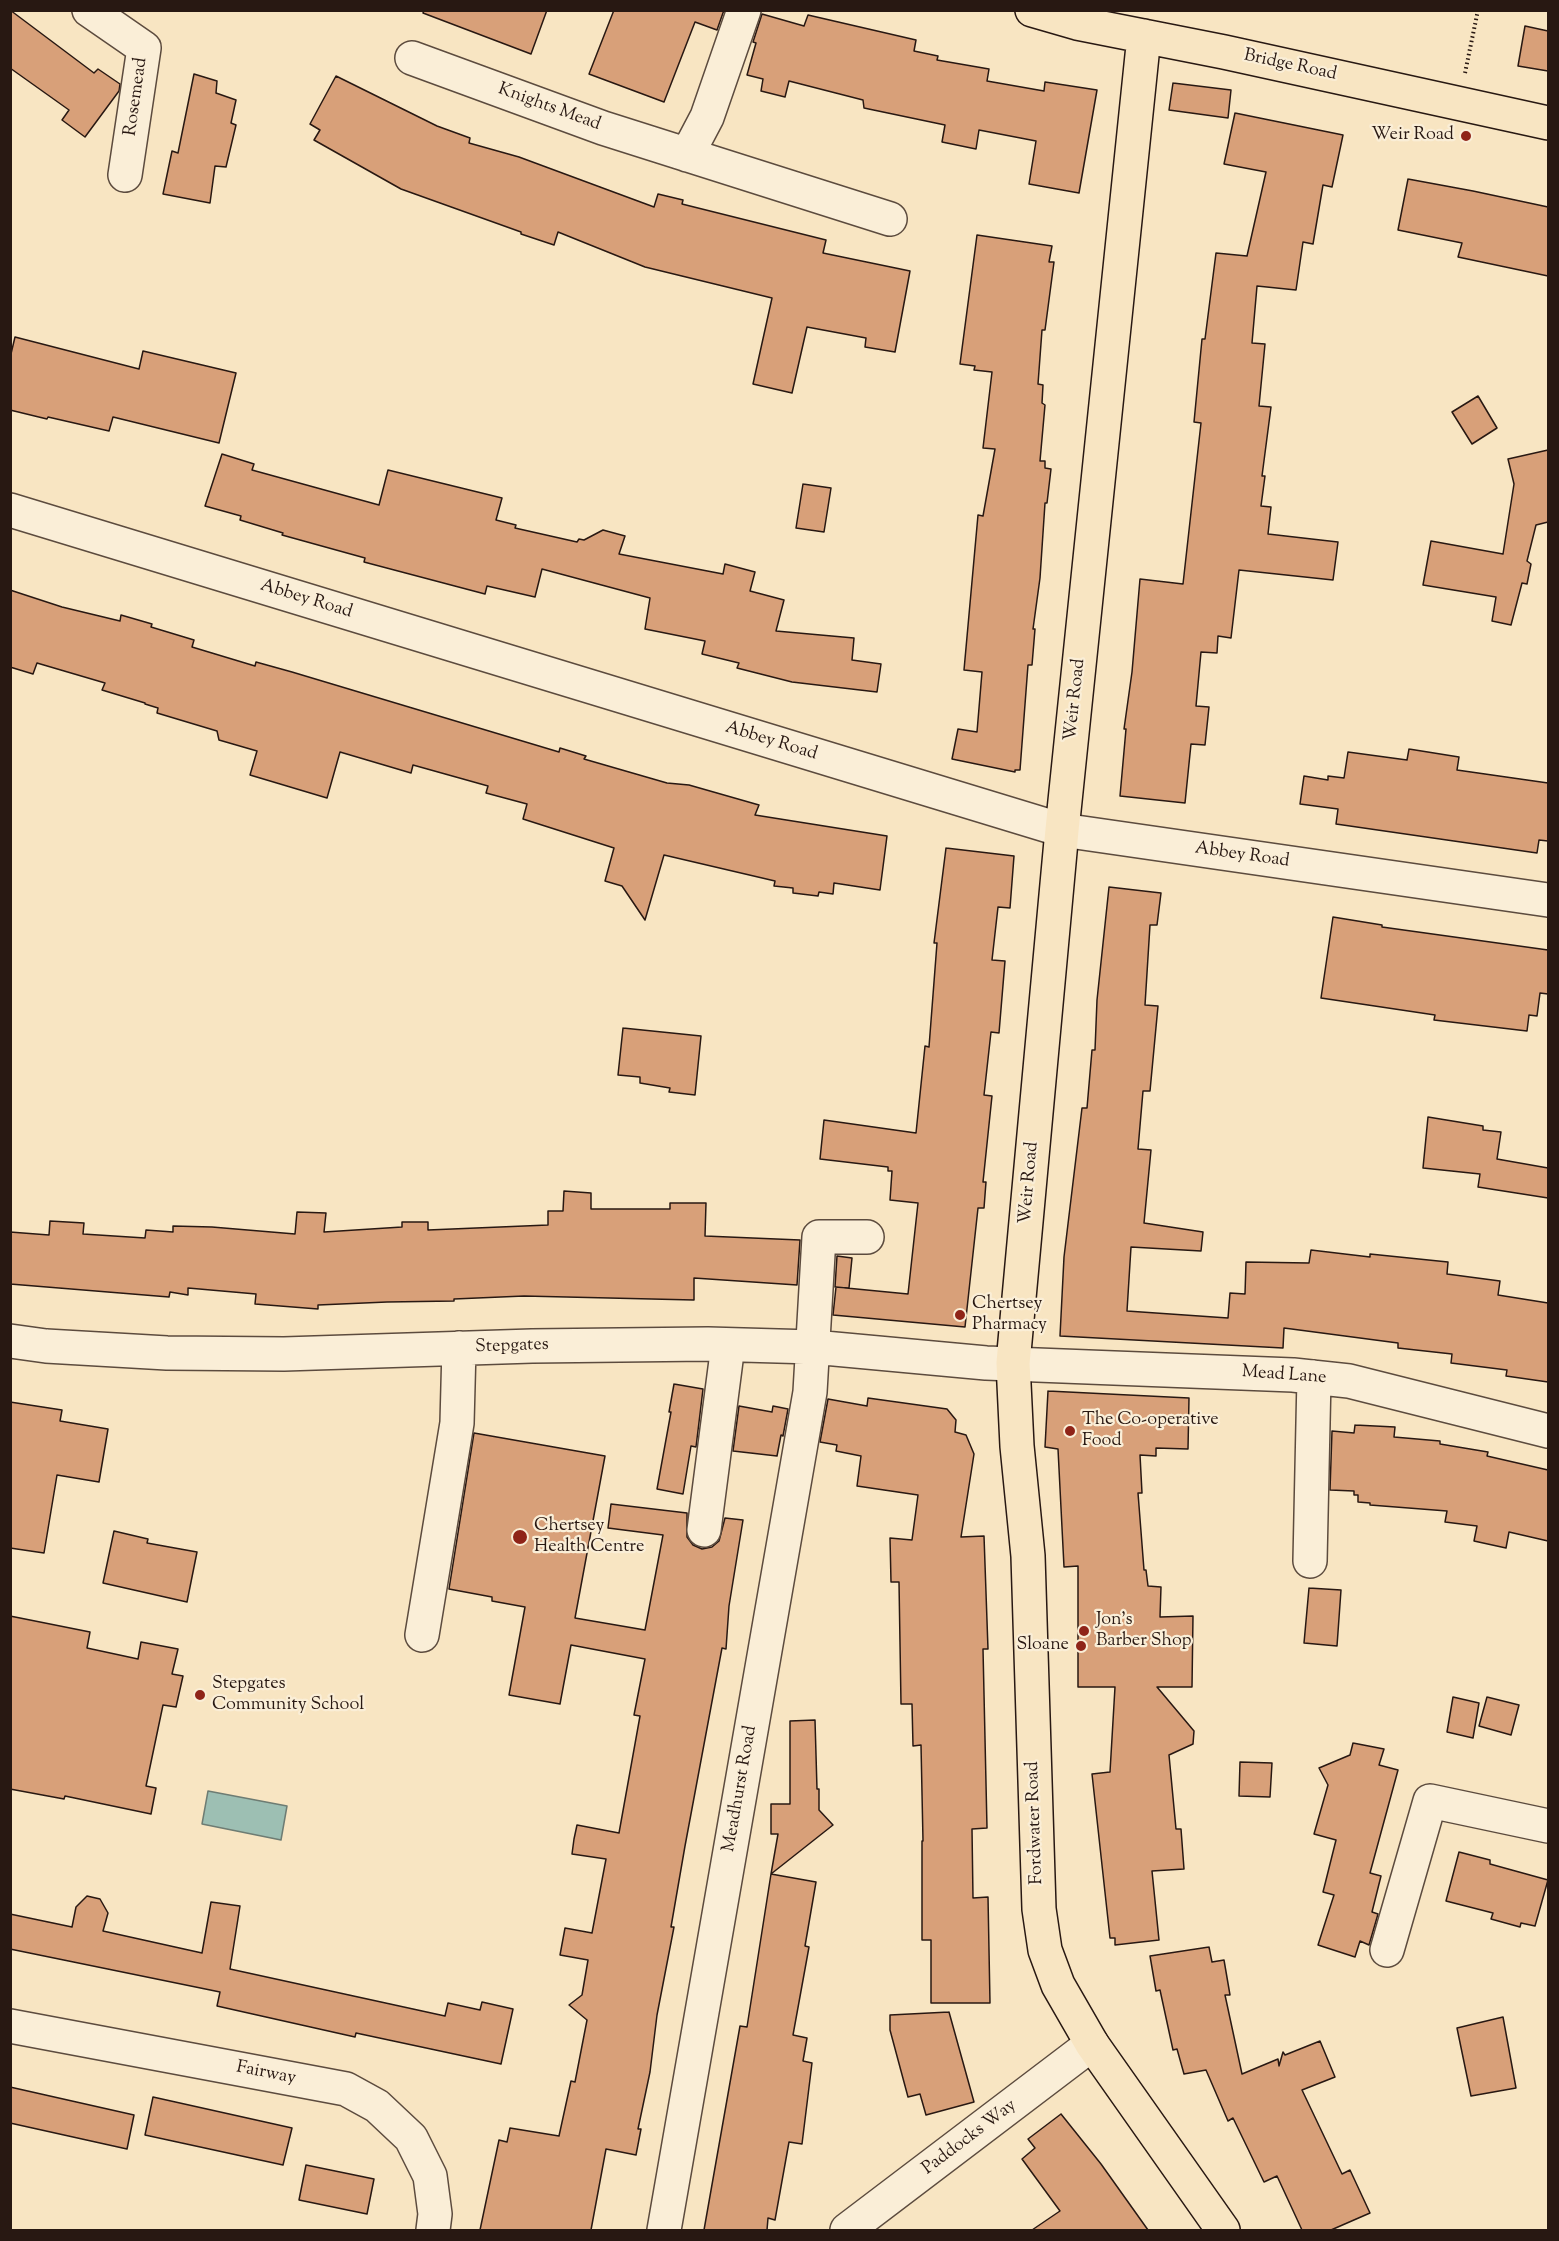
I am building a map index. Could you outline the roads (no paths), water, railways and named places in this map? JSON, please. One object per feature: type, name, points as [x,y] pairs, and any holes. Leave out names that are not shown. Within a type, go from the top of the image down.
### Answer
[{"type":"main road","name":"Bridge Road","points":[[1032,10],[1077,23],[1548,123]]},
{"type":"main road","name":"Weir Road","points":[[1013,1363],[1062,830],[1144,36]]},
{"type":"main road","name":"Fordwater Road","points":[[1013,1363],[1017,1446],[1028,1556],[1039,1909],[1045,1950],[1058,1985],[1092,2044],[1223,2230]]},
{"type":"street","name":"Rosemead","points":[[89,10],[144,48],[125,175]]},
{"type":"street","points":[[687,155],[707,117],[744,10]]},
{"type":"street","name":"Knights Mead","points":[[412,58],[603,128],[890,219]]},
{"type":"street","name":"Abbey Road","points":[[10,510],[1062,830],[1548,900]]},
{"type":"street","name":"Meadhurst Road","points":[[664,2230],[810,1392],[819,1237],[867,1237]]},
{"type":"street","name":"Stepgates","points":[[10,1341],[46,1346],[166,1353],[284,1354],[639,1344],[728,1345],[813,1347],[986,1363],[1013,1363]]},
{"type":"street","points":[[704,1530],[728,1345]]},
{"type":"street","points":[[422,1635],[457,1423],[459,1348]]},
{"type":"street","name":"Mead Lane","points":[[1013,1363],[1314,1377],[1349,1381],[1548,1431]]},
{"type":"street","points":[[1310,1561],[1314,1377]]},
{"type":"street","points":[[1387,1950],[1430,1801],[1546,1817]]},
{"type":"street","name":"Fairway","points":[[10,2026],[346,2089],[377,2106],[411,2138],[430,2176],[435,2214],[433,2230]]},
{"type":"street","name":"Paddocks Way","points":[[847,2230],[1092,2044]]},
{"type":"water","points":[[208,1791],[287,1806],[281,1840],[202,1824]]},
{"type":"place","name":"Weir Road","points":[[1466,136]]},
{"type":"place","name":"Chertsey Pharmacy","points":[[960,1315]]},
{"type":"place","name":"The Co-operative Food","points":[[1070,1431]]},
{"type":"place","name":"Chertsey Health Centre","points":[[520,1537]]},
{"type":"place","name":"Jon's Barber Shop","points":[[1084,1631]]},
{"type":"place","name":"Sloane","points":[[1081,1646]]},
{"type":"place","name":"Stepgates Community School","points":[[200,1695]]}]
